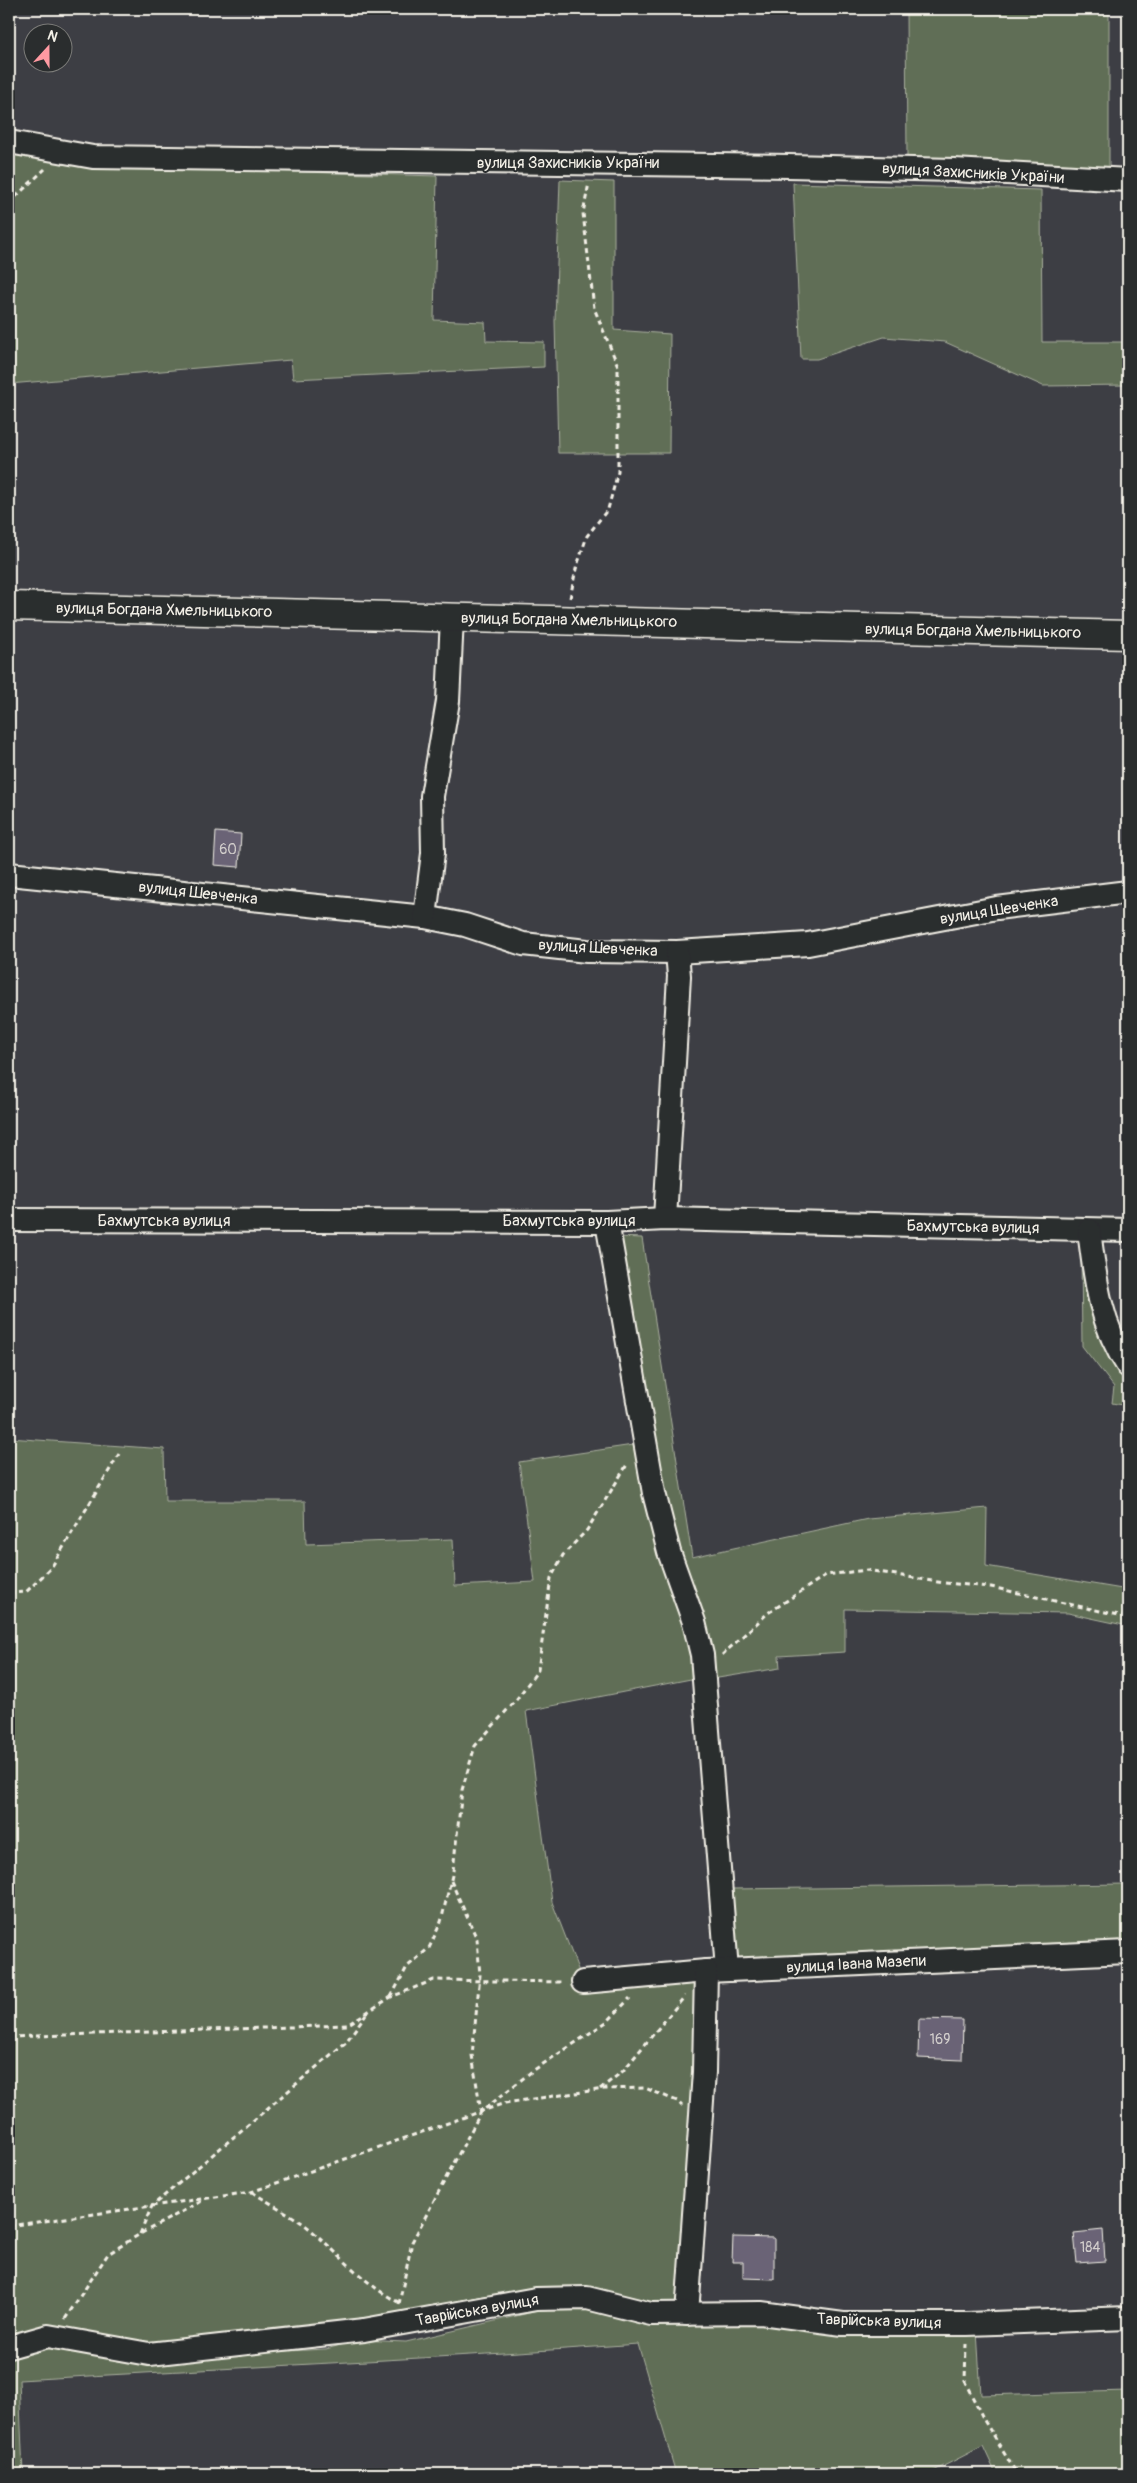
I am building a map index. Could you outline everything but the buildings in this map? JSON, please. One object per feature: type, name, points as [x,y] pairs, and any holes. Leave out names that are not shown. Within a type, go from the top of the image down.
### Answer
[{"type":"street","name":"вулиця Захисників України","points":[[9,142],[92,157],[592,163],[954,170],[1128,180]]},
{"type":"street","name":"вулиця Богдана Хмельницького","points":[[9,606],[1128,635]]},
{"type":"street","points":[[425,917],[433,854],[432,796],[448,700],[452,618]]},
{"type":"street","name":"вулиця Шевченка","points":[[9,874],[425,917],[465,925],[523,944],[588,951],[677,952],[808,944],[997,908],[1128,892]]},
{"type":"street","points":[[665,1219],[679,993],[677,952]]},
{"type":"street","name":"Бахмутська вулиця","points":[[9,1220],[607,1222],[665,1219],[1128,1230]]},
{"type":"street","points":[[607,1222],[654,1493],[669,1552],[694,1622],[702,1655],[716,1971],[700,2123],[688,2314]]},
{"type":"street","points":[[1089,1230],[1095,1283],[1102,1312],[1111,1336],[1128,1366]]},
{"type":"street","name":"вулиця Івана Мазепи","points":[[583,1982],[716,1971],[1128,1952]]},
{"type":"street","name":"Таврійська вулиця","points":[[9,2347],[48,2336],[148,2354],[364,2330],[399,2313],[430,2318],[536,2299],[553,2298],[587,2298],[651,2314],[761,2313],[843,2324],[966,2324],[1128,2318]]},
{"type":"path","points":[[9,203],[64,152]]},
{"type":"path","points":[[562,620],[587,536],[608,509],[618,472],[618,366],[594,308],[584,213],[592,163]]},
{"type":"path","points":[[391,1997],[407,1966],[429,1948],[441,1922],[451,1880],[462,1790],[475,1746],[516,1700],[538,1670],[552,1578],[563,1555],[587,1530],[644,1437]]},
{"type":"path","points":[[9,1593],[26,1592],[51,1568],[119,1454]]},
{"type":"path","points":[[703,1673],[768,1613],[826,1575],[867,1570],[944,1583],[991,1587],[1128,1617]]},
{"type":"path","points":[[451,1880],[477,1939],[480,1980],[472,2055],[481,2112]]},
{"type":"path","points":[[599,2090],[623,2071],[716,1971]]},
{"type":"path","points":[[399,2313],[412,2242],[481,2112],[531,2072],[608,2021],[654,1975]]},
{"type":"path","points":[[9,2037],[346,2024],[391,1997],[434,1980],[583,1982]]},
{"type":"path","points":[[140,2234],[152,2206],[346,2042],[368,2012]]},
{"type":"path","points":[[9,2226],[251,2192],[505,2103],[599,2090],[645,2088],[677,2101],[700,2123]]},
{"type":"path","points":[[251,2192],[304,2224],[388,2297],[399,2313],[430,2318]]},
{"type":"path","points":[[54,2337],[108,2254],[140,2234],[207,2198]]},
{"type":"path","points":[[966,2324],[965,2382],[985,2422],[1017,2474]]},
{"type":"green space","points":[[906,9],[1109,9],[1109,171],[907,159]]},
{"type":"green space","points":[[9,154],[96,166],[437,176],[434,320],[485,322],[486,341],[544,342],[544,367],[293,379],[291,360],[9,384]]},
{"type":"green space","points":[[560,180],[614,182],[614,330],[670,334],[669,453],[558,453],[555,321]]},
{"type":"green space","points":[[793,183],[1041,190],[1042,342],[1128,342],[1128,385],[1043,386],[945,342],[884,337],[817,359],[801,359]]},
{"type":"green space","points":[[617,1237],[642,1238],[692,1557],[868,1519],[987,1508],[986,1566],[1128,1590],[1128,1626],[1068,1613],[845,1609],[845,1652],[779,1656],[780,1668],[712,1679],[670,1528]]},
{"type":"green space","points":[[1081,1252],[1107,1354],[1128,1378],[1128,1406],[1112,1403],[1114,1387],[1082,1346]]},
{"type":"green space","points":[[9,1438],[164,1449],[165,1501],[305,1501],[306,1544],[453,1539],[455,1586],[535,1582],[519,1462],[633,1445],[663,1556],[686,1616],[696,1678],[526,1711],[552,1902],[583,1982],[701,1977],[681,2309],[587,2294],[148,2350],[9,2342]]},
{"type":"green space","points":[[1128,1884],[1128,1943],[736,1958],[731,1889]]},
{"type":"green space","points":[[550,2308],[608,2311],[655,2323],[977,2331],[981,2395],[1128,2391],[1128,2474],[996,2474],[983,2446],[928,2474],[676,2474],[638,2344],[19,2380],[23,2474],[9,2474],[9,2354],[48,2341],[155,2358],[326,2349],[359,2340],[406,2342]]}]
